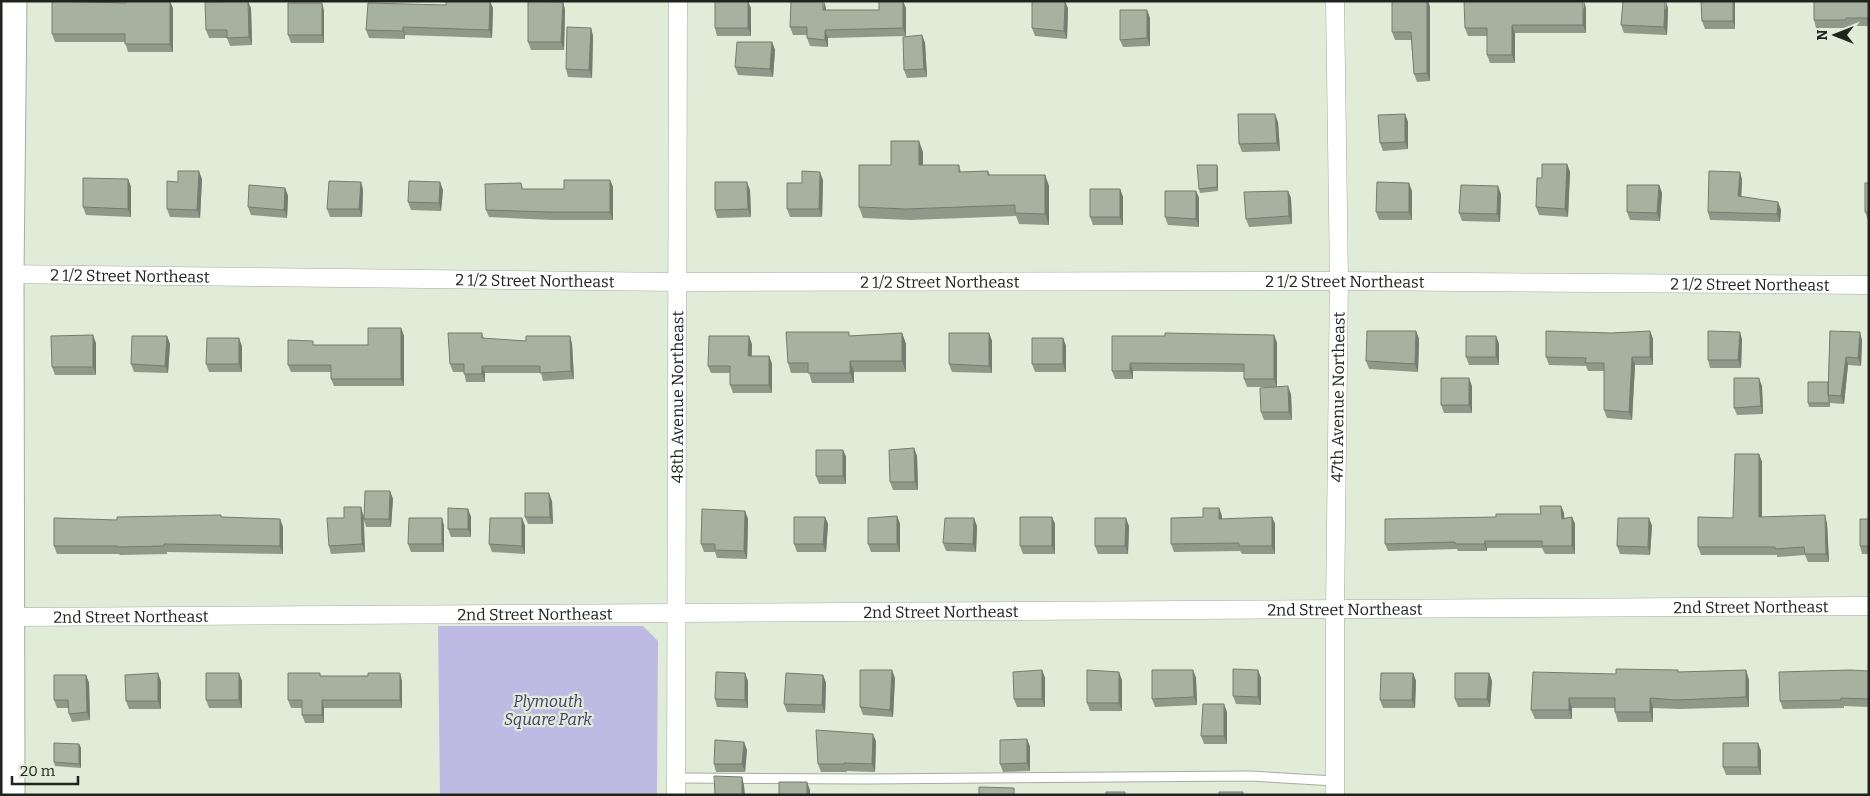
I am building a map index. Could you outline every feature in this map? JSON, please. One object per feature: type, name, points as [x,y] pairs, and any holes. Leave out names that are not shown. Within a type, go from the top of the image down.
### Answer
[{"type":"street","points":[[12,795],[13,617],[6,275],[14,1]]},
{"type":"street","name":"48th Avenue Northeast","points":[[677,786],[678,1]]},
{"type":"street","name":"47th Avenue Northeast","points":[[1335,1],[1339,281],[1335,788]]},
{"type":"street","name":"2 1/2 Street Northeast","points":[[6,275],[677,282],[1339,281],[1869,285]]},
{"type":"street","name":"2nd Street Northeast","points":[[13,617],[1869,606]]},
{"type":"lane","points":[[677,786],[877,779],[1250,776],[1335,788]]},
{"type":"green space","name":"Plymouth Square Park","points":[[438,626],[643,626],[658,641],[657,795],[440,795]]},
{"type":"building","points":[[52,1],[126,3],[126,1],[170,1],[170,44],[125,44],[125,34],[52,34]]},
{"type":"building","points":[[248,1],[249,37],[227,38],[227,30],[206,30],[205,2]]},
{"type":"building","points":[[446,1],[490,1],[489,30],[403,27],[403,31],[366,30],[368,3],[446,5]]},
{"type":"building","points":[[528,1],[563,2],[561,42],[528,42]]},
{"type":"building","points":[[715,1],[748,1],[748,28],[715,28]]},
{"type":"building","points":[[791,1],[823,1],[823,10],[879,10],[879,1],[903,1],[903,28],[825,30],[825,40],[807,38],[807,27],[790,27]]},
{"type":"building","points":[[1032,1],[1065,1],[1064,31],[1032,28]]},
{"type":"building","points":[[1392,1],[1427,1],[1427,73],[1414,74],[1411,32],[1392,32]]},
{"type":"building","points":[[1464,1],[1583,1],[1583,25],[1512,25],[1512,55],[1487,55],[1487,28],[1465,28]]},
{"type":"building","points":[[1623,1],[1665,1],[1664,27],[1621,25]]},
{"type":"building","points":[[1701,1],[1733,1],[1733,21],[1702,21]]},
{"type":"building","points":[[1814,1],[1869,1],[1869,18],[1814,20]]},
{"type":"building","points":[[288,3],[322,3],[322,35],[288,35]]},
{"type":"building","points":[[1120,10],[1147,10],[1147,38],[1120,40]]},
{"type":"building","points":[[567,27],[591,28],[589,70],[566,69]]},
{"type":"building","points":[[922,35],[924,69],[904,70],[903,37]]},
{"type":"building","points":[[737,42],[772,42],[770,69],[735,67]]},
{"type":"building","points":[[1238,114],[1275,114],[1277,143],[1239,144]]},
{"type":"building","points":[[1405,114],[1405,142],[1380,143],[1378,115]]},
{"type":"building","points":[[891,141],[919,141],[919,165],[959,165],[959,172],[988,171],[988,175],[1045,175],[1045,214],[1015,213],[1015,205],[906,209],[859,207],[859,165],[891,165]]},
{"type":"building","points":[[1542,164],[1567,164],[1565,209],[1536,207],[1537,178],[1542,178]]},
{"type":"building","points":[[1197,165],[1217,165],[1217,187],[1199,189]]},
{"type":"building","points":[[178,171],[199,171],[197,210],[167,209],[167,181],[178,182]]},
{"type":"building","points":[[802,171],[820,172],[819,209],[787,209],[787,183],[802,183]]},
{"type":"building","points":[[1709,171],[1740,172],[1738,196],[1778,202],[1777,214],[1708,212]]},
{"type":"building","points":[[83,178],[128,179],[128,209],[83,207]]},
{"type":"building","points":[[564,180],[610,180],[610,212],[486,210],[485,184],[521,183],[522,189],[564,189]]},
{"type":"building","points":[[329,181],[361,182],[359,209],[327,209]]},
{"type":"building","points":[[409,181],[440,182],[439,203],[408,202]]},
{"type":"building","points":[[715,182],[747,182],[748,209],[715,210]]},
{"type":"building","points":[[1377,182],[1409,183],[1409,212],[1376,212]]},
{"type":"building","points":[[1865,183],[1869,183],[1869,212],[1865,212]]},
{"type":"building","points":[[249,185],[285,188],[284,210],[248,207]]},
{"type":"building","points":[[1461,185],[1498,186],[1497,214],[1459,213]]},
{"type":"building","points":[[1627,185],[1659,185],[1657,213],[1627,212]]},
{"type":"building","points":[[1090,189],[1120,189],[1120,217],[1090,217]]},
{"type":"building","points":[[1165,191],[1196,191],[1196,219],[1165,217]]},
{"type":"building","points":[[1288,191],[1289,216],[1246,219],[1244,192]]},
{"type":"building","points":[[368,328],[401,328],[401,379],[331,379],[331,365],[288,365],[288,340],[313,341],[313,345],[368,345]]},
{"type":"building","points":[[1367,331],[1416,331],[1415,364],[1366,361]]},
{"type":"building","points":[[1546,331],[1612,333],[1650,331],[1650,357],[1632,357],[1629,412],[1604,410],[1604,363],[1585,363],[1586,358],[1546,357]]},
{"type":"building","points":[[1708,331],[1740,332],[1738,360],[1708,360]]},
{"type":"building","points":[[1830,331],[1860,332],[1858,358],[1846,357],[1841,396],[1828,395]]},
{"type":"building","points":[[786,332],[849,332],[849,336],[902,333],[902,361],[850,361],[850,373],[808,373],[808,363],[788,363]]},
{"type":"building","points":[[448,333],[482,333],[482,338],[526,341],[526,336],[570,336],[571,371],[540,373],[540,366],[482,366],[482,374],[464,374],[464,364],[450,364]]},
{"type":"building","points":[[949,333],[989,333],[989,366],[949,364]]},
{"type":"building","points":[[1165,333],[1274,335],[1274,379],[1244,379],[1244,364],[1130,363],[1130,371],[1112,371],[1112,336],[1165,336]]},
{"type":"building","points":[[93,335],[93,367],[52,367],[51,336]]},
{"type":"building","points":[[132,336],[167,336],[165,366],[131,364]]},
{"type":"building","points":[[709,336],[749,336],[748,356],[769,356],[769,385],[730,385],[730,366],[708,366]]},
{"type":"building","points":[[1466,336],[1496,336],[1496,357],[1466,357]]},
{"type":"building","points":[[207,338],[239,338],[239,364],[206,364]]},
{"type":"building","points":[[1032,338],[1063,338],[1063,364],[1032,364]]},
{"type":"building","points":[[1441,378],[1469,378],[1469,405],[1441,405]]},
{"type":"building","points":[[1734,378],[1759,378],[1761,406],[1734,408]]},
{"type":"building","points":[[1808,382],[1828,382],[1829,403],[1808,403]]},
{"type":"building","points":[[1288,386],[1289,412],[1261,412],[1260,388]]},
{"type":"building","points":[[914,448],[915,482],[890,482],[889,450]]},
{"type":"building","points":[[816,450],[843,450],[843,476],[816,476]]},
{"type":"building","points":[[1735,454],[1759,454],[1759,517],[1825,515],[1826,554],[1805,554],[1804,547],[1775,549],[1775,547],[1698,547],[1698,517],[1733,518]]},
{"type":"building","points":[[365,491],[390,491],[389,519],[364,519]]},
{"type":"building","points":[[525,493],[549,493],[550,517],[525,517]]},
{"type":"building","points":[[1540,506],[1561,506],[1562,519],[1572,517],[1572,546],[1542,546],[1542,541],[1485,541],[1484,544],[1455,544],[1455,542],[1385,544],[1385,519],[1496,517],[1496,514],[1541,514]]},
{"type":"building","points":[[344,507],[361,507],[362,544],[329,546],[327,518],[344,518]]},
{"type":"building","points":[[448,508],[468,509],[468,529],[448,529]]},
{"type":"building","points":[[1203,508],[1219,508],[1219,519],[1272,517],[1272,546],[1239,546],[1239,543],[1171,544],[1171,518],[1203,517]]},
{"type":"building","points":[[702,509],[745,511],[744,551],[715,550],[715,544],[701,544]]},
{"type":"building","points":[[221,515],[221,517],[280,519],[280,546],[164,544],[164,546],[117,547],[54,546],[54,518],[117,520],[117,517]]},
{"type":"building","points":[[897,516],[897,544],[868,544],[868,518]]},
{"type":"building","points":[[794,517],[825,517],[823,544],[794,544]]},
{"type":"building","points":[[1020,517],[1052,517],[1052,546],[1020,546]]},
{"type":"building","points":[[409,518],[442,518],[442,544],[408,544]]},
{"type":"building","points":[[490,518],[522,518],[522,546],[489,544]]},
{"type":"building","points":[[945,518],[974,518],[973,544],[943,543]]},
{"type":"building","points":[[1095,518],[1126,518],[1125,546],[1095,546]]},
{"type":"building","points":[[1618,518],[1649,518],[1648,547],[1617,546]]},
{"type":"building","points":[[1860,519],[1869,519],[1869,546],[1860,546]]},
{"type":"building","points":[[1233,669],[1258,670],[1258,697],[1233,696]]},
{"type":"building","points":[[1616,669],[1678,670],[1678,672],[1746,670],[1746,697],[1676,700],[1650,698],[1650,712],[1615,712],[1615,698],[1569,698],[1569,710],[1531,710],[1533,672],[1616,674]]},
{"type":"building","points":[[860,670],[892,670],[890,710],[860,707]]},
{"type":"building","points":[[1042,670],[1042,699],[1014,699],[1013,672]]},
{"type":"building","points":[[1087,670],[1119,672],[1119,703],[1087,703]]},
{"type":"building","points":[[1152,670],[1193,670],[1194,697],[1152,699]]},
{"type":"building","points":[[1869,671],[1869,699],[1841,698],[1841,700],[1780,701],[1779,672]]},
{"type":"building","points":[[716,672],[745,673],[745,700],[715,699]]},
{"type":"building","points":[[158,673],[158,701],[126,701],[125,675]]},
{"type":"building","points":[[206,673],[239,673],[239,700],[206,700]]},
{"type":"building","points":[[288,673],[320,673],[320,676],[368,676],[368,673],[400,673],[400,700],[322,700],[322,715],[302,715],[302,700],[288,700]]},
{"type":"building","points":[[786,673],[823,675],[822,705],[784,704]]},
{"type":"building","points":[[1381,673],[1413,673],[1412,700],[1380,700]]},
{"type":"building","points":[[1455,673],[1489,673],[1487,699],[1455,699]]},
{"type":"building","points":[[54,675],[86,675],[87,712],[69,714],[68,700],[54,700]]},
{"type":"building","points":[[1203,704],[1224,704],[1224,736],[1201,736]]},
{"type":"building","points":[[816,730],[873,734],[872,764],[818,764]]},
{"type":"building","points":[[1027,739],[1027,763],[1000,764],[1000,740]]},
{"type":"building","points":[[715,740],[744,742],[742,764],[714,764]]},
{"type":"building","points":[[54,743],[79,744],[79,764],[54,762]]},
{"type":"building","points":[[1723,743],[1758,743],[1758,767],[1723,767]]},
{"type":"building","points":[[714,776],[742,777],[742,795],[715,795]]},
{"type":"building","points":[[779,782],[807,782],[807,795],[779,795]]},
{"type":"building","points":[[979,787],[1014,788],[1014,795],[979,795]]},
{"type":"building","points":[[1106,792],[1125,792],[1125,795],[1106,795]]},
{"type":"building","points":[[1219,792],[1243,792],[1243,795],[1219,795]]}]
